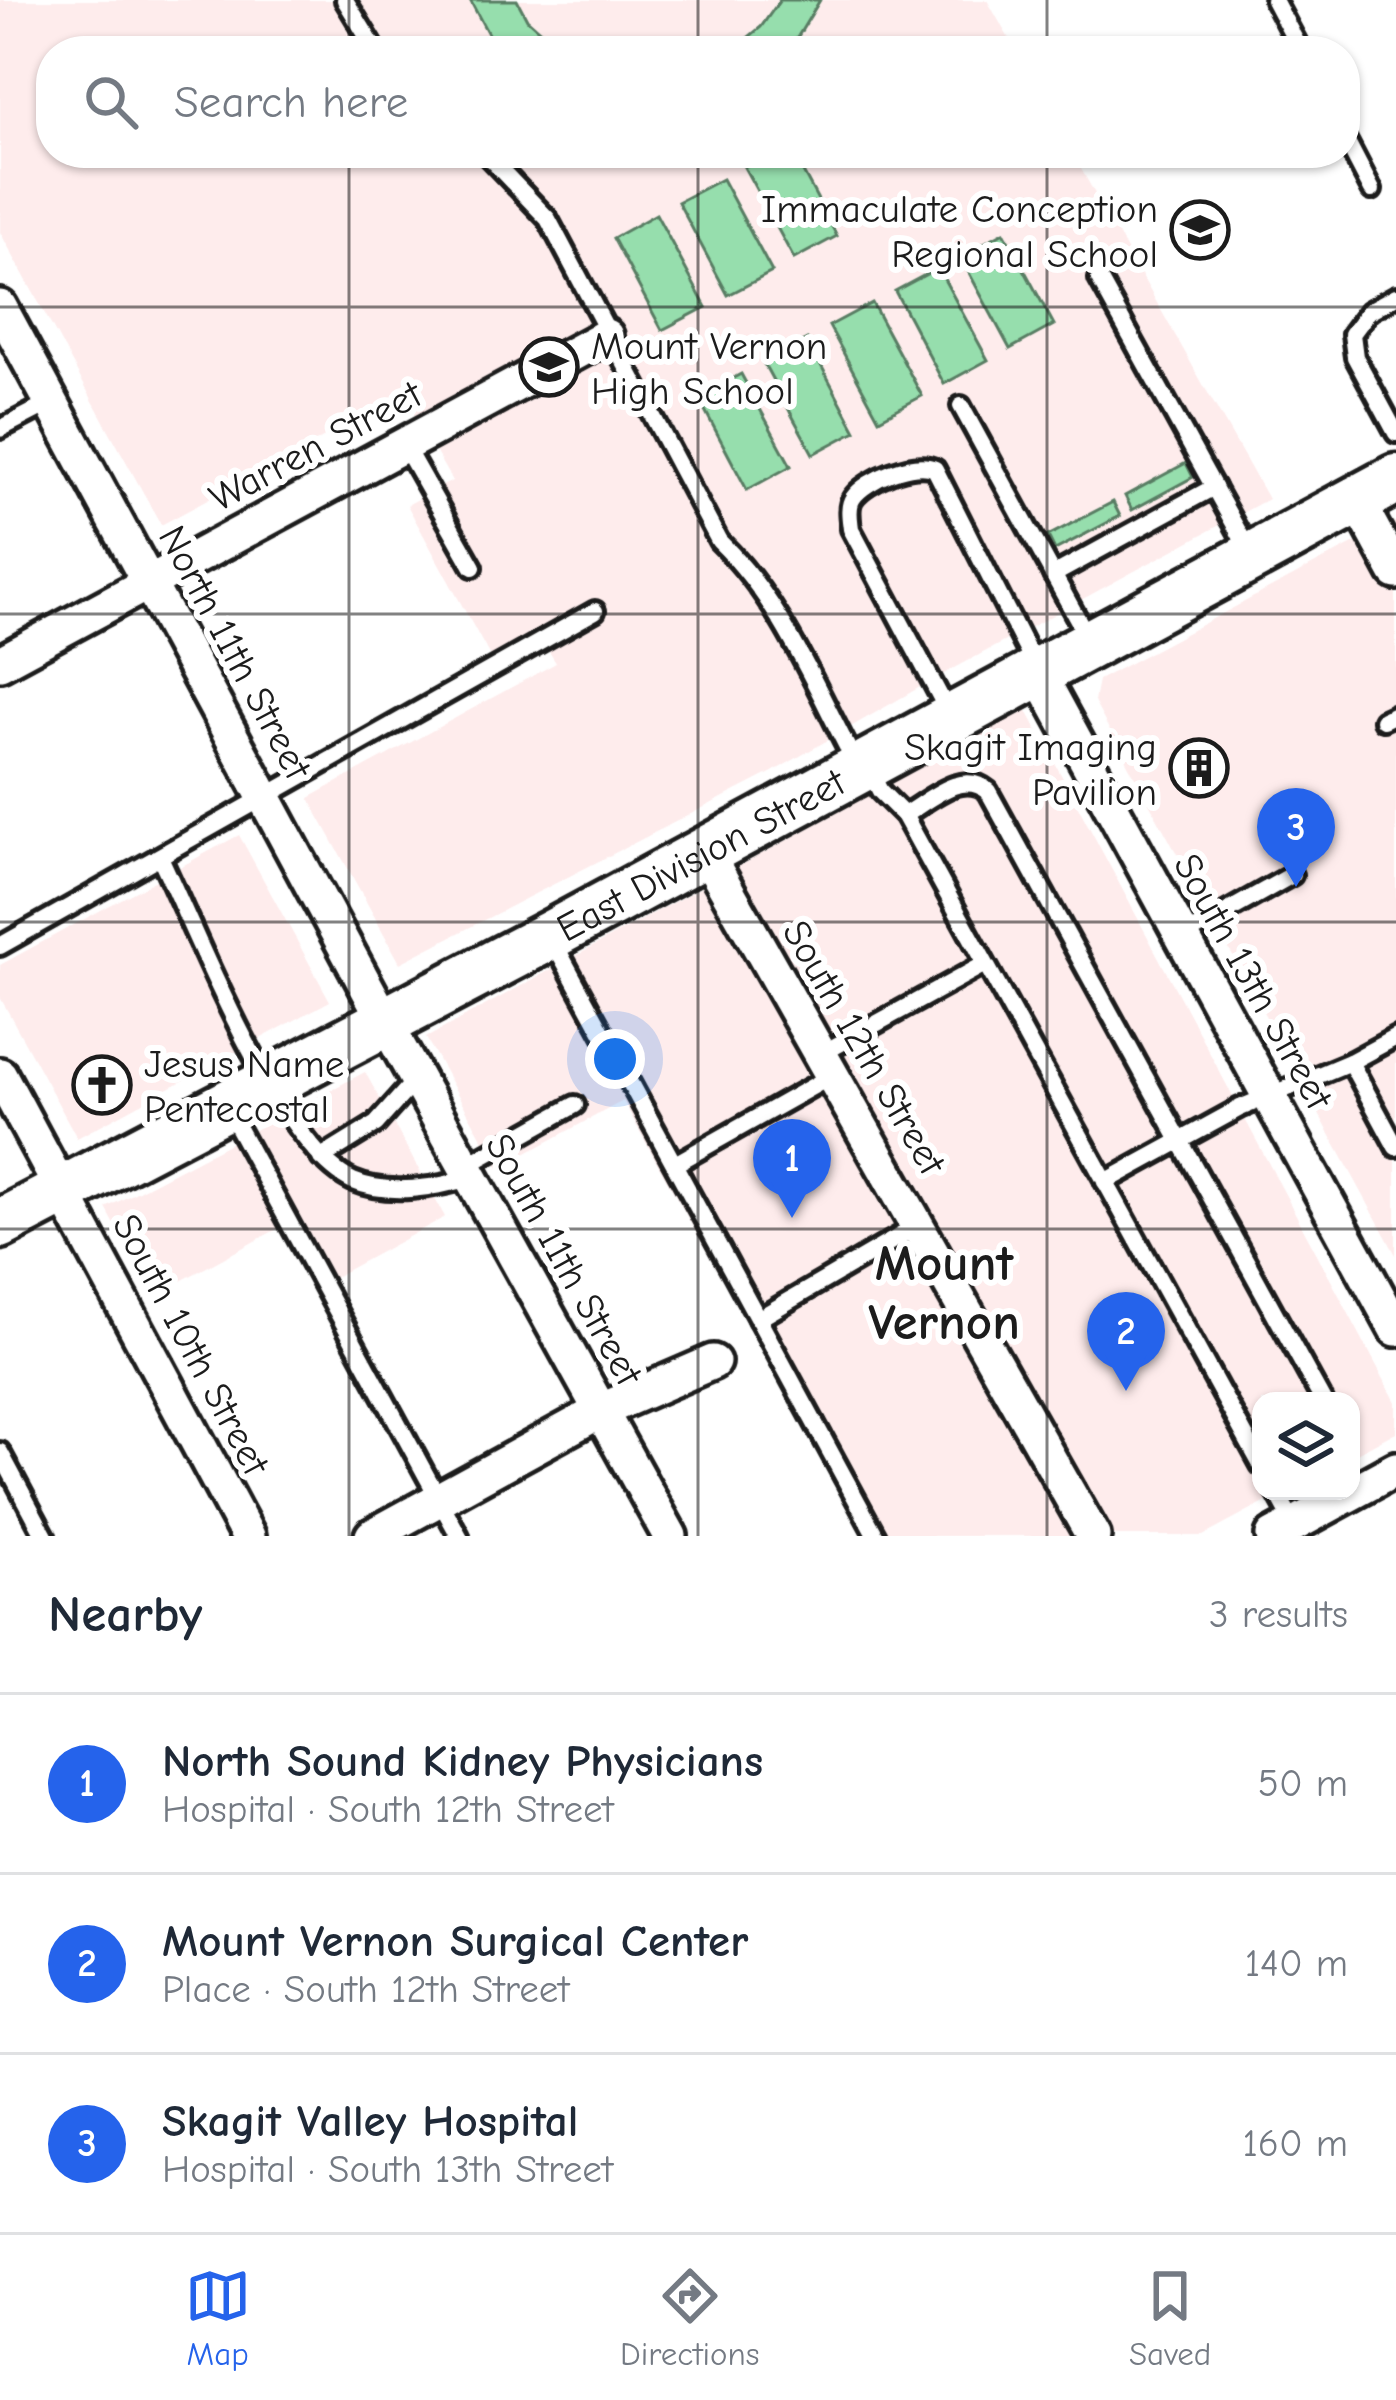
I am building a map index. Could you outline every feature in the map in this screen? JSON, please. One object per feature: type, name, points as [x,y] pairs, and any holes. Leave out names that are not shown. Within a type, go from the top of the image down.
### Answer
[{"type":"street","name":"North 11th Street","points":[[4,315],[386,1023]]},
{"type":"street","name":"Warren Street","points":[[0,663],[606,336]]},
{"type":"street","name":"East Division Street","points":[[0,1224],[386,1023],[1377,490]]},
{"type":"street","points":[[1377,490],[1396,572]]},
{"type":"street","name":"South 13th Street","points":[[1038,673],[1396,1329]]},
{"type":"street","name":"South 12th Street","points":[[705,851],[1093,1536]]},
{"type":"street","name":"South 11th Street","points":[[386,1023],[670,1536]]},
{"type":"street","name":"South 10th Street","points":[[0,1075],[248,1536]]},
{"type":"street","points":[[371,1536],[602,1411],[713,1362]]},
{"type":"street","points":[[1284,1530],[1396,1469]]},
{"type":"lane","points":[[345,0],[367,36]]},
{"type":"lane","points":[[1274,0],[1292,36]]},
{"type":"lane","points":[[1360,167],[1372,190]]},
{"type":"lane","points":[[499,168],[548,219],[606,336],[719,541],[754,577],[863,767],[904,815],[1252,1438]]},
{"type":"lane","points":[[1099,279],[1253,557]]},
{"type":"lane","points":[[1396,296],[1370,311],[1352,334],[1354,357],[1396,433]]},
{"type":"lane","points":[[0,429],[52,402]]},
{"type":"lane","points":[[962,406],[1092,644]]},
{"type":"lane","points":[[404,445],[473,567]]},
{"type":"lane","points":[[952,719],[851,529],[853,497],[877,481],[924,464],[935,470],[1038,673]]},
{"type":"lane","points":[[1053,574],[1214,487]]},
{"type":"lane","points":[[0,946],[595,611]]},
{"type":"lane","points":[[904,815],[964,781],[977,782],[988,791],[1318,1392]]},
{"type":"lane","points":[[160,857],[282,1110],[334,1169],[362,1184],[440,1187],[575,1105]]},
{"type":"lane","points":[[1182,937],[1292,874]]},
{"type":"lane","points":[[550,935],[876,1536]]},
{"type":"lane","points":[[675,1165],[985,964]]},
{"type":"lane","points":[[1105,1182],[1396,1037]]},
{"type":"lane","points":[[1350,1062],[1396,1147]]},
{"type":"lane","points":[[321,1158],[376,1124],[417,1078]]},
{"type":"lane","points":[[226,1106],[459,1536]]},
{"type":"lane","points":[[758,1318],[919,1226]]},
{"type":"lane","points":[[0,1452],[45,1536]]},
{"type":"lane","points":[[1278,1500],[1284,1530]]},
{"type":"shaded area","name":"Mount Vernon High School","points":[[0,0],[987,0],[1007,36],[36,36],[36,168],[1080,168],[1268,499],[769,774],[400,963],[309,798],[556,663],[545,645],[498,671],[407,505],[452,481],[403,395],[161,525],[0,232]]},
{"type":"shaded area","points":[[1396,521],[1396,1255],[1094,702],[1098,680]]},
{"type":"shaded area","points":[[1026,709],[1396,1402],[1396,1432],[1360,1451],[1360,1392],[1252,1392],[1252,1500],[1270,1500],[1203,1536],[865,1536],[623,1101],[499,1168],[426,1038]]},
{"type":"shaded area","points":[[239,835],[330,1001],[77,1138],[0,997],[0,965]]},
{"type":"shaded area","points":[[365,1072],[445,1217],[327,1281],[294,1220],[153,1296],[106,1208]]},
{"type":"green space","points":[[470,0],[517,0],[527,19],[546,36],[489,36]]},
{"type":"green space","points":[[780,0],[820,0],[798,36],[750,36]]},
{"type":"green space","points":[[745,168],[801,168],[837,236],[794,259]]},
{"type":"green space","points":[[722,179],[772,272],[728,295],[678,202]]},
{"type":"green space","points":[[656,214],[706,307],[662,330],[613,238]]},
{"type":"green space","points":[[1004,232],[1054,325],[1010,349],[960,256]]},
{"type":"green space","points":[[938,268],[988,360],[944,384],[895,291]]},
{"type":"green space","points":[[872,303],[922,396],[879,419],[829,326]]},
{"type":"green space","points":[[807,339],[856,431],[813,454],[763,362]]},
{"type":"green space","points":[[741,374],[791,466],[747,490],[698,397]]},
{"type":"green space","points":[[1186,463],[1193,477],[1132,510],[1125,496]]},
{"type":"green space","points":[[1113,502],[1120,516],[1055,550],[1048,536]]},
{"type":"place","name":"Immaculate Conception Regional School","points":[[1200,230]]},
{"type":"place","name":"Mount Vernon High School","points":[[549,367]]},
{"type":"place","name":"Skagit Imaging Pavilion","points":[[1199,768]]},
{"type":"place","name":"Skagit Valley Hospital","points":[[1296,887]]},
{"type":"place","name":"Jesus Name Pentecostal","points":[[102,1085]]},
{"type":"place","name":"North Sound Kidney Physicians","points":[[792,1218]]},
{"type":"place","name":"Mount Vernon Surgical Center","points":[[1126,1391]]},
{"type":"district","name":"Mount Vernon","points":[[944,1291]]}]
